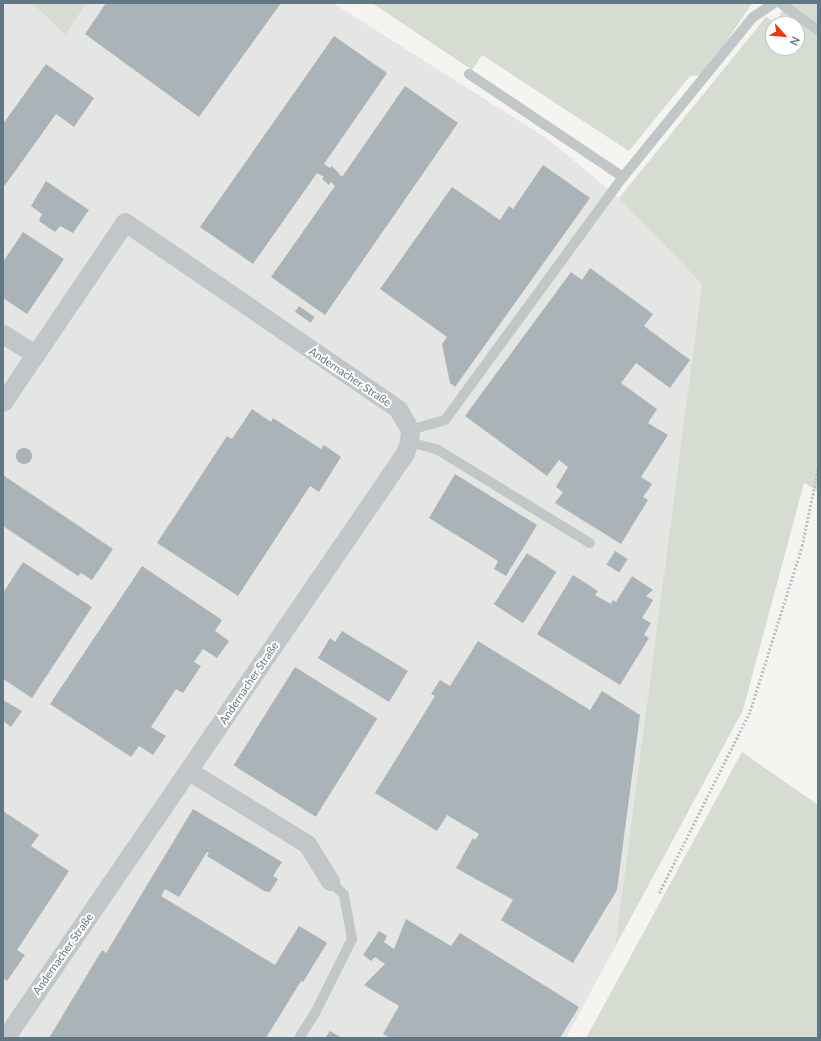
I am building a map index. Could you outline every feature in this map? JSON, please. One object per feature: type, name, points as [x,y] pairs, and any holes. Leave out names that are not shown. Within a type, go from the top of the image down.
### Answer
[{"type":"street","name":"Andernacher Straße","points":[[3,402],[125,222],[398,409],[409,436],[405,453],[5,1038]]},
{"type":"street","points":[[3,334],[35,354]]},
{"type":"street","points":[[189,771],[307,844],[330,881]]},
{"type":"lane","points":[[409,436],[445,420],[623,177],[752,18],[774,3]]},
{"type":"lane","points":[[780,3],[818,30]]},
{"type":"lane","points":[[469,74],[623,177]]},
{"type":"lane","points":[[409,436],[438,450],[590,543]]},
{"type":"lane","points":[[298,1038],[315,1013],[352,939],[344,895],[330,881]]},
{"type":"path","points":[[659,893],[750,710],[802,546],[818,468]]},
{"type":"path","points":[[814,485],[818,483]]},
{"type":"shaded area","points":[[3,3],[32,3],[65,35],[87,3],[333,3],[548,139],[619,198],[702,284],[615,947],[566,1038],[3,1038]]},
{"type":"shaded area","points":[[32,3],[87,3],[65,35]]},
{"type":"shaded area","points":[[372,3],[752,3],[704,75],[690,76],[629,151],[482,55],[472,70]]},
{"type":"shaded area","points":[[786,3],[818,3],[818,491],[804,483],[743,710],[615,947],[702,284],[619,198],[765,18],[765,56],[805,56],[805,16],[780,16]]},
{"type":"shaded area","points":[[742,752],[818,805],[818,1038],[586,1038]]},
{"type":"building","points":[[106,3],[281,3],[199,117],[85,34]]},
{"type":"building","points":[[334,36],[387,73],[324,164],[330,168],[332,166],[342,177],[405,86],[458,123],[325,315],[271,277],[335,186],[331,182],[329,185],[322,179],[324,177],[317,173],[253,264],[200,227]]},
{"type":"building","points":[[46,64],[94,98],[74,127],[56,114],[3,188],[3,124]]},
{"type":"building","points":[[543,165],[590,198],[455,387],[450,383],[442,344],[447,337],[380,289],[452,187],[500,220],[509,206],[513,209]]},
{"type":"building","points":[[46,181],[89,210],[73,233],[60,226],[55,232],[39,221],[42,214],[31,206]]},
{"type":"building","points":[[23,232],[64,259],[27,314],[3,298],[3,262]]},
{"type":"building","points":[[590,268],[653,314],[644,326],[690,360],[670,388],[636,363],[621,383],[657,409],[648,423],[668,435],[641,477],[652,484],[643,497],[648,500],[621,544],[555,503],[563,492],[556,487],[568,467],[559,460],[547,476],[465,416],[571,272],[582,280]]},
{"type":"building","points":[[299,306],[315,317],[311,323],[295,312]]},
{"type":"building","points":[[252,409],[271,422],[273,418],[321,449],[324,445],[341,457],[319,492],[310,486],[238,596],[157,543],[227,436],[232,439]]},
{"type":"building","points":[[21,448],[27,448],[32,453],[30,462],[27,464],[21,464],[16,459],[16,453]]},
{"type":"building","points":[[455,474],[537,525],[506,576],[494,569],[498,561],[429,518]]},
{"type":"building","points":[[3,475],[113,549],[92,580],[81,573],[78,576],[3,526]]},
{"type":"building","points":[[615,551],[628,559],[619,573],[607,565]]},
{"type":"building","points":[[527,553],[556,572],[523,623],[494,604]]},
{"type":"building","points":[[23,562],[92,607],[32,698],[3,679],[3,593]]},
{"type":"building","points":[[142,566],[222,620],[215,631],[229,641],[217,658],[203,649],[194,662],[201,666],[183,693],[176,689],[151,727],[166,736],[153,755],[139,746],[131,757],[50,704]]},
{"type":"building","points":[[573,575],[598,591],[595,595],[611,604],[613,600],[616,602],[632,576],[653,590],[646,596],[653,600],[642,618],[651,623],[644,635],[649,638],[620,685],[537,634]]},
{"type":"building","points":[[342,631],[408,671],[389,702],[318,658],[330,638],[335,642]]},
{"type":"building","points":[[478,641],[590,710],[602,691],[640,715],[617,890],[573,963],[501,920],[513,900],[456,868],[473,838],[475,840],[479,834],[447,815],[437,831],[375,793],[435,696],[431,694],[440,680],[450,686]]},
{"type":"building","points":[[295,667],[377,718],[316,817],[234,765]]},
{"type":"building","points":[[3,700],[22,711],[11,727],[3,721]]},
{"type":"building","points":[[193,809],[282,862],[273,876],[278,879],[270,892],[264,891],[207,856],[209,853],[207,852],[179,897],[165,889],[161,896],[275,965],[299,926],[321,939],[327,943],[303,982],[301,981],[266,1038],[49,1038],[102,950],[106,953]]},
{"type":"building","points":[[3,811],[39,835],[31,846],[69,871],[17,950],[25,955],[7,981],[3,978]]},
{"type":"building","points":[[406,919],[451,946],[460,933],[579,1007],[560,1038],[390,1038],[383,1034],[399,1006],[364,985],[385,964],[375,957],[371,961],[363,955],[379,931],[387,936],[384,942],[394,949]]},
{"type":"building","points":[[330,1031],[342,1038],[325,1038]]}]
